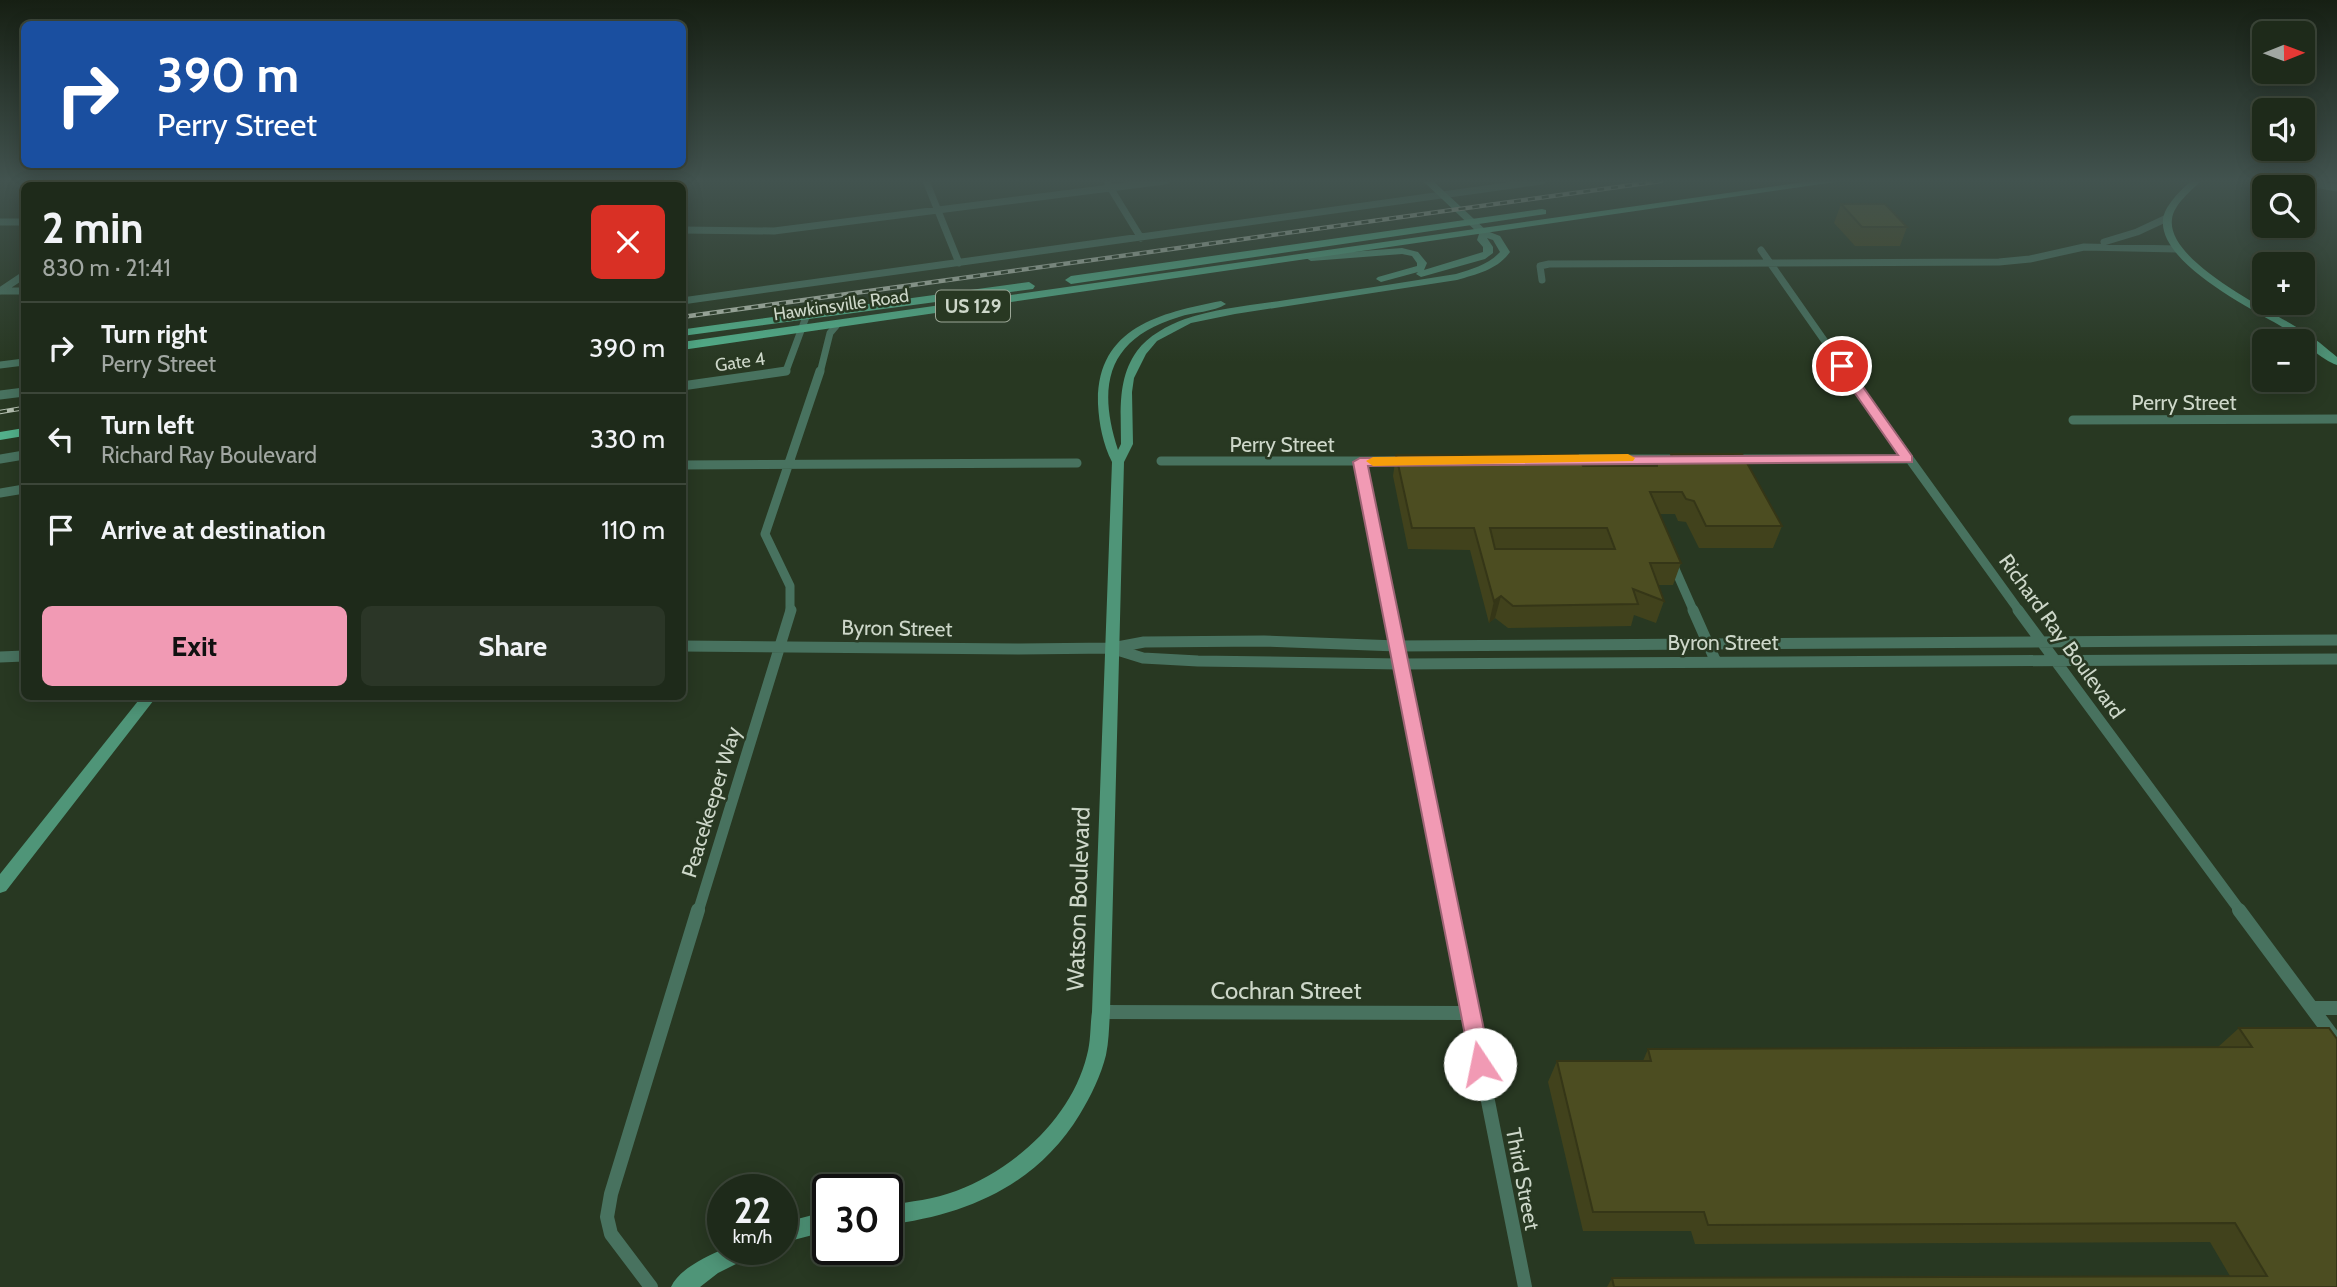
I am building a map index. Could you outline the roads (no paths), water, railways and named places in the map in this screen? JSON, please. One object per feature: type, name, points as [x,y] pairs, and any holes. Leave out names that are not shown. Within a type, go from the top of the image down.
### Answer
[{"type":"main road","name":"Hawkinsville Road","points":[[686,333],[1338,241]]},
{"type":"main road","name":"Hawkinsville Road","points":[[686,345],[1428,241]]},
{"type":"main road","points":[[0,436],[21,432]]},
{"type":"street","points":[[951,241],[959,263]]},
{"type":"street","points":[[686,300],[1119,241]]},
{"type":"street","name":"Watson Boulevard","points":[[1118,463],[1109,445],[1102,398],[1102,377],[1114,350],[1144,326],[1181,312],[1436,271],[1482,257],[1488,253],[1488,247],[1483,241]]},
{"type":"street","name":"Watson Boulevard","points":[[903,1214],[958,1202],[1001,1182],[1035,1157],[1062,1127],[1082,1096],[1096,1058],[1101,1012],[1118,463],[1127,444],[1126,392],[1129,378],[1141,353],[1153,340],[1188,321],[1457,277],[1488,267],[1501,259],[1505,252],[1499,241]]},
{"type":"street","points":[[1542,280],[1540,266],[1549,264],[2016,261],[2109,241]]},
{"type":"street","points":[[2173,241],[2177,249],[2204,274],[2301,334],[2337,362]]},
{"type":"street","points":[[2084,247],[2177,249]]},
{"type":"street","name":"Richard Ray Boulevard","points":[[1761,250],[1908,459],[2337,1042]]},
{"type":"street","points":[[1311,258],[1402,251],[1415,254],[1423,263],[1421,268],[1413,272],[1376,281]]},
{"type":"street","points":[[1,291],[21,277]]},
{"type":"street","points":[[1,291],[21,291]]},
{"type":"street","name":"Gate 4","points":[[686,385],[786,371],[806,317]]},
{"type":"street","name":"Peacekeeper Way","points":[[651,1287],[611,1234],[607,1217],[611,1194],[793,593],[784,568],[768,550],[765,534],[822,366],[830,333],[836,326]]},
{"type":"street","points":[[0,365],[21,362]]},
{"type":"street","points":[[0,395],[21,392]]},
{"type":"street","name":"Perry Street","points":[[2073,420],[2337,419]]},
{"type":"street","points":[[0,459],[21,456]]},
{"type":"street","points":[[1562,459],[1699,459]]},
{"type":"street","points":[[1713,459],[1908,459]]},
{"type":"street","name":"Perry Street","points":[[1161,461],[1414,461]]},
{"type":"street","name":"Third Street","points":[[1360,462],[1525,1287]]},
{"type":"street","points":[[686,465],[1077,463]]},
{"type":"street","points":[[0,494],[21,490]]},
{"type":"street","points":[[1669,556],[1716,662]]},
{"type":"street","name":"Byron Street","points":[[686,646],[1112,648],[1144,642],[1264,641],[1397,646],[2337,640]]},
{"type":"street","points":[[1864,643],[1874,661]]},
{"type":"street","points":[[1472,645],[1477,663]]},
{"type":"street","name":"Byron Street","points":[[1112,648],[1143,658],[1198,662],[1400,664],[2337,659]]},
{"type":"street","points":[[0,657],[21,656]]},
{"type":"street","points":[[0,886],[147,700]]},
{"type":"street","points":[[2312,1008],[2337,1008]]},
{"type":"street","name":"Cochran Street","points":[[1101,1012],[1470,1013]]},
{"type":"street","points":[[682,1287],[713,1265]]},
{"type":"railway","points":[[686,316],[1229,241]]},
{"type":"railway","points":[[0,412],[21,408]]}]
